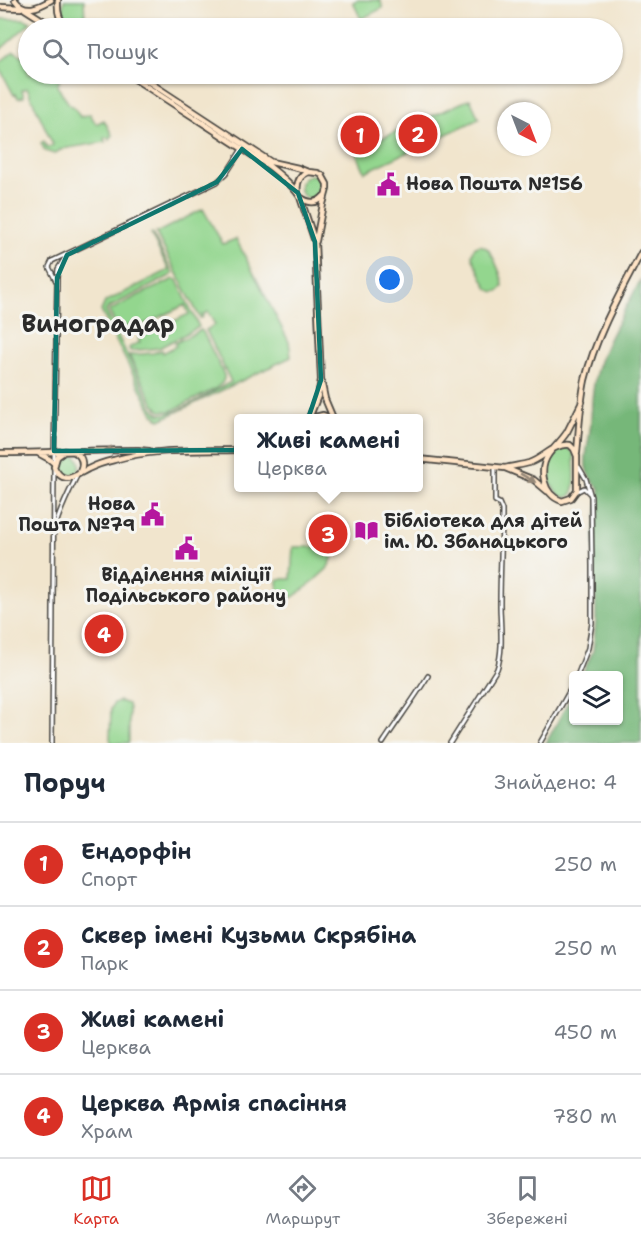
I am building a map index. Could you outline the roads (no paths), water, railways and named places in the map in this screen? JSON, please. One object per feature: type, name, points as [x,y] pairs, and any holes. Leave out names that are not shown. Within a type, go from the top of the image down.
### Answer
[{"type":"street","points":[[15,0],[19,6],[40,18]]},
{"type":"street","points":[[0,7],[40,6],[51,0]]},
{"type":"street","points":[[58,0],[60,18]]},
{"type":"street","points":[[142,84],[269,166],[309,202],[323,198],[326,194]]},
{"type":"street","points":[[152,84],[271,162],[313,172],[322,176],[327,184],[315,242],[321,380],[331,414]]},
{"type":"street","points":[[57,285],[49,267],[52,261],[217,182],[226,174],[242,149]]},
{"type":"street","points":[[308,172],[300,178],[297,188],[315,242]]},
{"type":"street","points":[[576,493],[578,486],[577,456],[585,382],[608,318],[641,253]]},
{"type":"street","points":[[52,743],[57,285],[59,268],[67,255]]},
{"type":"street","points":[[52,261],[58,263],[59,268]]},
{"type":"street","points":[[52,270],[56,271],[59,268]]},
{"type":"street","points":[[311,414],[321,380]]},
{"type":"street","points":[[549,493],[545,485],[543,470],[548,455],[568,431],[582,402]]},
{"type":"street","points":[[505,468],[529,463],[559,446],[570,446],[577,456]]},
{"type":"street","points":[[0,453],[234,450]]},
{"type":"street","points":[[54,533],[59,512],[82,468],[82,460],[79,455],[68,451],[57,457],[55,466]]},
{"type":"street","points":[[38,453],[49,459],[63,478],[69,478],[99,464],[155,452]]},
{"type":"street","points":[[423,460],[505,468],[534,480],[553,497],[562,501],[568,500],[578,490],[584,488],[591,495]]},
{"type":"street","points":[[578,465],[591,495],[592,566],[592,623],[588,648],[579,671]]},
{"type":"street","points":[[450,743],[499,663],[502,510],[499,503],[495,501],[495,467]]},
{"type":"street","points":[[383,743],[421,690],[428,676]]},
{"type":"street","points":[[540,743],[569,690]]},
{"type":"place","name":"Сквер імені Кузьми Скрябіна","points":[[418,134]]},
{"type":"place","name":"Ендорфін","points":[[360,135]]},
{"type":"place","name":"Нова Пошта №156","points":[[388,184]]},
{"type":"place","name":"Нова Пошта №79","points":[[153,514]]},
{"type":"place","name":"Бібліотека для дітей ім. Ю. Збанацького","points":[[366,531]]},
{"type":"place","name":"Живі камені","points":[[328,534]]},
{"type":"place","name":"Відділення міліції Подільського району","points":[[186,549]]},
{"type":"place","name":"Церква Армія спасіння","points":[[104,634]]},
{"type":"district","name":"Виноградар","points":[[98,324]]}]
